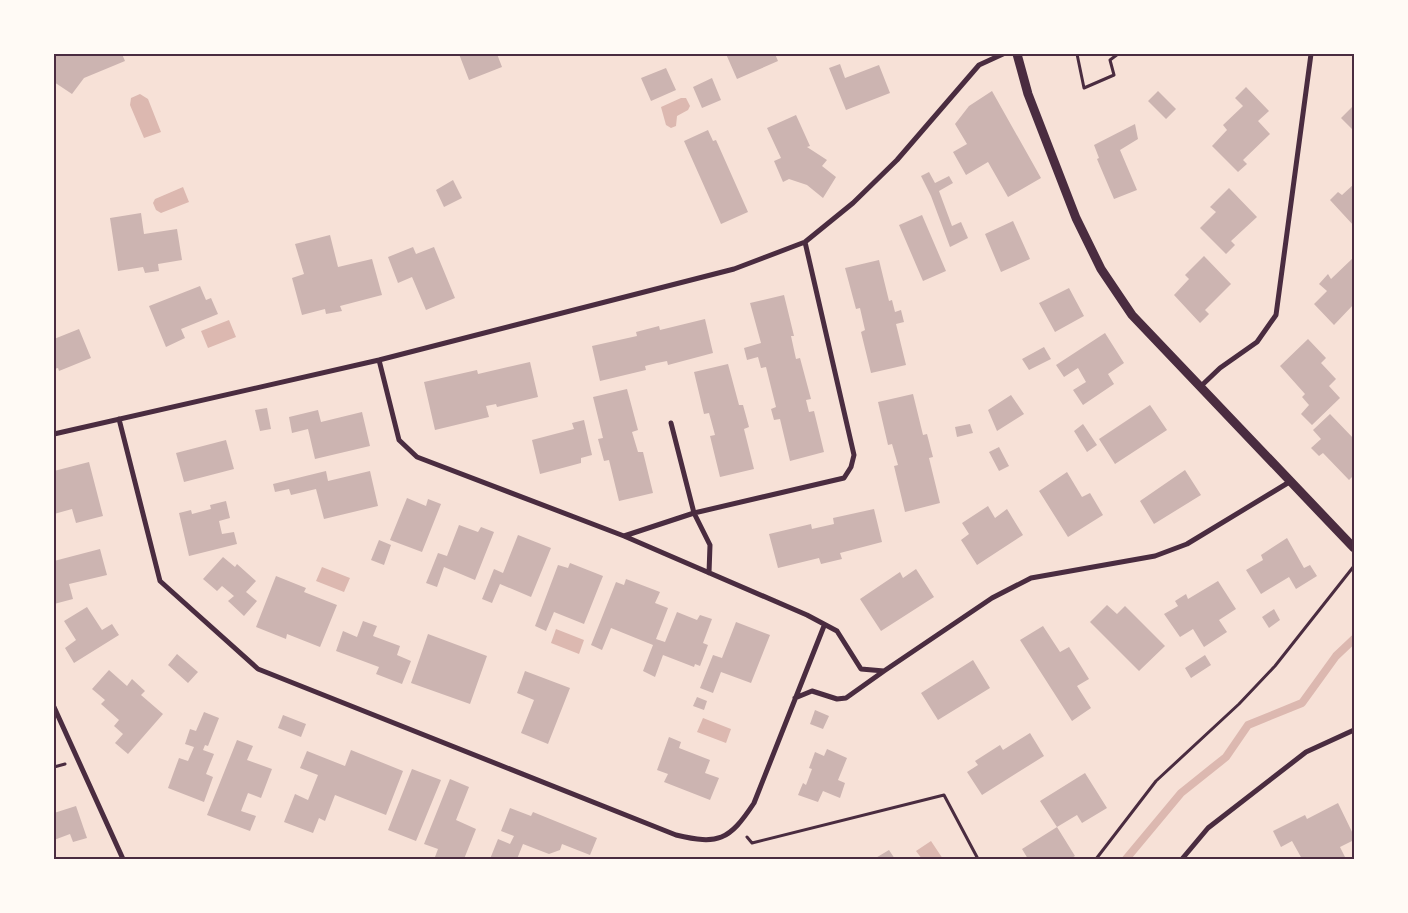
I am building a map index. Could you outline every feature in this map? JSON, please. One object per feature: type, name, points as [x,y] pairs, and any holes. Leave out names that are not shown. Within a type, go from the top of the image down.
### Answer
[{"type":"street","points":[[54,434],[379,360],[734,269],[805,242],[853,203],[897,160],[979,65],[1003,54]]},
{"type":"street","points":[[1017,54],[1028,94],[1044,138],[1076,218],[1101,270],[1132,315],[1199,388],[1291,480],[1354,548]]},
{"type":"street","points":[[1199,388],[1220,368],[1257,342],[1276,315],[1311,54]]},
{"type":"street","points":[[624,536],[694,513],[844,478],[851,467],[854,454],[805,242]]},
{"type":"street","points":[[379,360],[399,440],[417,457],[624,536],[807,615],[824,626],[837,631],[861,669],[884,671]]},
{"type":"street","points":[[119,419],[160,580],[258,669],[676,835],[704,842],[715,840],[737,826],[754,804],[794,698],[824,626]]},
{"type":"street","points":[[670,423],[694,513],[710,545],[709,573]]},
{"type":"street","points":[[794,698],[812,690],[836,699],[846,698],[992,598],[1031,578],[1155,556],[1187,544],[1291,480]]},
{"type":"street","points":[[54,707],[123,859]]},
{"type":"street","points":[[1182,859],[1208,828],[1306,752],[1354,730]]},
{"type":"path","points":[[1077,54],[1084,88],[1114,75],[1110,60],[1118,54]]},
{"type":"path","points":[[1096,859],[1156,781],[1239,704],[1275,666],[1354,566]]},
{"type":"path","points":[[737,826],[752,843],[944,795],[978,859]]},
{"type":"shaded area","points":[[140,94],[148,99],[161,132],[144,138],[130,105],[131,98]]},
{"type":"shaded area","points":[[681,98],[686,98],[690,106],[688,110],[677,116],[676,126],[671,128],[666,125],[661,107]]},
{"type":"shaded area","points":[[183,187],[189,202],[161,213],[156,210],[153,203],[155,199]]},
{"type":"shaded area","points":[[229,320],[236,337],[208,348],[201,331]]},
{"type":"shaded area","points":[[322,567],[350,578],[344,592],[316,581]]},
{"type":"shaded area","points":[[556,629],[584,640],[579,654],[551,643]]},
{"type":"shaded area","points":[[703,718],[731,729],[726,743],[697,732]]},
{"type":"shaded area","points":[[931,841],[943,859],[922,859],[916,851]]},
{"type":"building","points":[[56,54],[122,54],[125,61],[84,78],[72,94],[54,82],[54,57]]},
{"type":"building","points":[[459,54],[497,54],[502,67],[469,80]]},
{"type":"building","points":[[726,54],[775,54],[778,61],[737,79]]},
{"type":"building","points":[[840,64],[845,78],[879,65],[890,93],[846,110],[829,68]]},
{"type":"building","points":[[666,68],[676,90],[651,101],[641,78]]},
{"type":"building","points":[[712,78],[721,100],[702,108],[693,87]]},
{"type":"building","points":[[1246,87],[1269,111],[1258,121],[1270,134],[1243,160],[1247,164],[1238,172],[1212,146],[1227,130],[1223,125],[1243,106],[1235,98]]},
{"type":"building","points":[[992,91],[1041,178],[1008,197],[988,162],[966,175],[953,152],[967,144],[955,124],[969,106]]},
{"type":"building","points":[[1158,91],[1176,109],[1166,119],[1148,101]]},
{"type":"building","points":[[1354,105],[1354,131],[1341,118]]},
{"type":"building","points":[[796,115],[810,146],[807,147],[827,160],[822,166],[836,177],[823,198],[807,185],[789,179],[783,182],[774,161],[781,158],[767,128]]},
{"type":"building","points":[[1135,124],[1138,139],[1120,150],[1137,190],[1114,199],[1097,159],[1099,158],[1094,145]]},
{"type":"building","points":[[708,130],[713,141],[716,140],[748,212],[721,224],[684,141]]},
{"type":"building","points":[[929,172],[935,183],[949,176],[953,183],[939,191],[952,226],[961,222],[968,238],[950,247],[931,196],[921,176]]},
{"type":"building","points":[[453,180],[462,198],[444,207],[436,190]]},
{"type":"building","points":[[1354,184],[1354,226],[1330,200],[1338,192],[1342,195]]},
{"type":"building","points":[[1229,188],[1257,217],[1231,241],[1235,245],[1226,254],[1200,228],[1216,212],[1210,207]]},
{"type":"building","points":[[141,213],[144,234],[177,229],[182,260],[158,264],[159,271],[145,273],[143,267],[118,271],[110,218]]},
{"type":"building","points":[[922,215],[946,271],[923,281],[899,225]]},
{"type":"building","points":[[1013,221],[1030,259],[1001,272],[985,234]]},
{"type":"building","points":[[330,235],[338,267],[372,259],[382,295],[340,306],[342,311],[326,314],[325,309],[302,315],[292,278],[304,274],[295,244]]},
{"type":"building","points":[[413,247],[416,254],[434,247],[455,298],[426,310],[412,277],[398,283],[388,257]]},
{"type":"building","points":[[1204,256],[1231,284],[1205,310],[1209,314],[1200,323],[1174,295],[1189,279],[1185,275]]},
{"type":"building","points":[[1354,257],[1354,304],[1334,325],[1314,304],[1327,291],[1319,284],[1328,274],[1331,279]]},
{"type":"building","points":[[879,260],[889,301],[892,300],[895,312],[901,310],[904,322],[896,324],[906,365],[871,373],[861,332],[865,330],[860,308],[856,309],[845,268]]},
{"type":"building","points":[[200,286],[206,300],[211,298],[218,314],[181,329],[185,338],[166,347],[149,306]]},
{"type":"building","points":[[1069,288],[1084,316],[1055,332],[1039,303]]},
{"type":"building","points":[[784,295],[794,336],[791,336],[796,359],[800,358],[811,399],[806,400],[809,412],[814,411],[824,452],[790,461],[780,419],[774,420],[771,409],[776,407],[766,367],[761,368],[758,357],[747,360],[744,348],[761,343],[750,303]]},
{"type":"building","points":[[705,319],[713,353],[668,365],[667,361],[657,363],[645,366],[646,370],[600,381],[592,346],[637,336],[636,332],[659,326],[660,330]]},
{"type":"building","points":[[79,329],[91,358],[59,371],[58,368],[54,369],[54,339]]},
{"type":"building","points":[[1105,333],[1124,363],[1108,374],[1114,384],[1083,405],[1073,390],[1086,382],[1078,368],[1064,377],[1056,365]]},
{"type":"building","points":[[1308,339],[1326,358],[1321,363],[1336,379],[1329,386],[1340,398],[1312,425],[1301,414],[1309,405],[1302,397],[1305,394],[1280,366]]},
{"type":"building","points":[[1044,347],[1051,359],[1029,370],[1022,359]]},
{"type":"building","points":[[530,362],[538,397],[497,407],[496,404],[486,406],[489,417],[435,430],[424,382],[477,370],[478,374]]},
{"type":"building","points":[[728,364],[739,405],[743,405],[749,427],[744,429],[754,469],[720,477],[710,436],[715,435],[709,413],[704,414],[694,372]]},
{"type":"building","points":[[627,389],[638,430],[632,432],[638,452],[643,452],[653,493],[619,501],[609,460],[604,461],[598,439],[603,438],[593,397]]},
{"type":"building","points":[[913,394],[923,435],[927,434],[933,457],[929,458],[940,503],[905,512],[894,466],[898,465],[892,444],[888,445],[878,402]]},
{"type":"building","points":[[1011,395],[1024,414],[997,431],[988,410]]},
{"type":"building","points":[[1150,405],[1167,430],[1115,464],[1099,439]]},
{"type":"building","points":[[267,408],[271,429],[260,431],[255,410]]},
{"type":"building","points":[[318,410],[321,422],[362,412],[370,446],[315,459],[308,429],[292,433],[289,417]]},
{"type":"building","points":[[1330,414],[1354,439],[1354,475],[1349,480],[1323,453],[1319,456],[1311,448],[1321,439],[1313,430]]},
{"type":"building","points":[[584,420],[592,455],[581,458],[581,463],[540,474],[532,440],[574,429],[572,423]]},
{"type":"building","points":[[970,424],[973,433],[957,437],[955,427]]},
{"type":"building","points":[[1083,424],[1097,445],[1087,452],[1074,431]]},
{"type":"building","points":[[226,440],[234,469],[184,482],[176,453]]},
{"type":"building","points":[[999,447],[1009,466],[999,471],[989,452]]},
{"type":"building","points":[[89,462],[103,516],[76,523],[72,509],[54,514],[54,471]]},
{"type":"building","points":[[1185,470],[1201,495],[1154,524],[1140,501]]},
{"type":"building","points":[[326,471],[328,481],[370,471],[378,506],[324,519],[316,489],[291,495],[289,489],[275,492],[273,484]]},
{"type":"building","points":[[1067,472],[1082,497],[1090,493],[1103,515],[1068,537],[1039,491]]},
{"type":"building","points":[[407,498],[426,506],[428,499],[441,504],[422,552],[390,540]]},
{"type":"building","points":[[226,501],[230,518],[219,521],[222,534],[234,532],[237,544],[189,556],[179,513],[191,510],[192,514],[211,509],[210,505]]},
{"type":"building","points":[[988,506],[995,518],[1007,509],[1023,535],[977,565],[961,540],[969,534],[962,523]]},
{"type":"building","points":[[874,509],[882,542],[840,553],[842,559],[821,564],[819,558],[778,568],[769,534],[811,524],[812,529],[834,524],[833,518]]},
{"type":"building","points":[[459,525],[478,532],[481,527],[494,532],[475,580],[444,567],[437,587],[426,583],[438,553],[447,556]]},
{"type":"building","points":[[518,535],[551,548],[531,597],[500,584],[492,603],[482,599],[494,569],[503,573]]},
{"type":"building","points":[[1287,538],[1304,568],[1310,565],[1317,576],[1296,589],[1289,577],[1261,594],[1246,570],[1263,560],[1261,555]]},
{"type":"building","points":[[379,540],[391,545],[384,565],[371,560]]},
{"type":"building","points":[[100,549],[107,575],[69,584],[73,599],[54,604],[54,561]]},
{"type":"building","points":[[223,557],[235,567],[237,564],[256,581],[246,592],[257,601],[244,616],[228,601],[234,596],[222,586],[217,591],[203,579]]},
{"type":"building","points":[[570,563],[603,576],[584,624],[554,612],[546,631],[535,626],[558,565],[568,568]]},
{"type":"building","points":[[916,569],[934,597],[881,631],[860,599],[900,572],[903,578]]},
{"type":"building","points":[[276,576],[306,588],[304,592],[337,605],[320,647],[287,634],[286,639],[256,627]]},
{"type":"building","points":[[626,579],[660,592],[655,603],[668,608],[656,639],[665,642],[677,612],[697,620],[700,615],[712,619],[703,643],[708,645],[700,666],[695,664],[694,667],[663,655],[655,677],[643,671],[653,645],[611,628],[602,650],[591,645],[616,582],[624,585]]},
{"type":"building","points":[[1218,581],[1236,609],[1219,620],[1227,632],[1204,647],[1193,629],[1180,637],[1164,614],[1178,606],[1175,601],[1186,594],[1188,599]]},
{"type":"building","points":[[1107,605],[1117,614],[1125,606],[1165,646],[1139,671],[1090,622]]},
{"type":"building","points":[[87,607],[102,630],[112,624],[119,635],[74,663],[65,648],[76,640],[64,621]]},
{"type":"building","points":[[1274,609],[1280,620],[1269,628],[1262,617]]},
{"type":"building","points":[[363,621],[377,626],[373,636],[400,646],[397,655],[411,661],[402,684],[376,674],[379,667],[336,651],[343,631],[357,637]]},
{"type":"building","points":[[736,622],[770,635],[751,683],[721,672],[713,693],[700,688],[713,655],[722,658]]},
{"type":"building","points":[[1043,626],[1060,652],[1069,647],[1089,679],[1077,686],[1091,708],[1072,721],[1020,640]]},
{"type":"building","points":[[428,634],[487,656],[470,704],[411,683]]},
{"type":"building","points":[[177,654],[198,672],[188,683],[168,665]]},
{"type":"building","points":[[1205,655],[1211,665],[1191,678],[1185,668]]},
{"type":"building","points":[[973,660],[990,688],[938,720],[921,693]]},
{"type":"building","points":[[109,670],[127,686],[132,679],[145,691],[141,695],[163,714],[128,754],[115,743],[123,734],[114,726],[119,720],[101,704],[105,700],[92,689]]},
{"type":"building","points":[[525,671],[570,688],[548,744],[521,733],[534,700],[517,693]]},
{"type":"building","points":[[697,697],[707,701],[704,710],[693,706]]},
{"type":"building","points":[[815,710],[829,716],[823,729],[810,724]]},
{"type":"building","points":[[204,712],[219,718],[208,746],[205,745],[203,750],[214,754],[206,774],[213,777],[204,802],[168,788],[179,758],[188,761],[194,747],[185,744],[190,729],[196,731]]},
{"type":"building","points":[[283,715],[306,724],[301,737],[278,728]]},
{"type":"building","points":[[1030,733],[1044,756],[982,795],[967,772],[978,765],[975,761],[1000,745],[1003,750]]},
{"type":"building","points":[[669,737],[681,742],[679,748],[710,760],[705,773],[719,778],[710,800],[664,782],[668,774],[657,770]]},
{"type":"building","points":[[237,740],[253,746],[247,760],[272,769],[261,798],[248,793],[241,811],[256,816],[250,831],[207,815]]},
{"type":"building","points":[[827,749],[847,758],[838,780],[845,783],[840,798],[823,791],[818,802],[798,795],[803,783],[806,785],[812,769],[809,768],[815,752],[824,756]]},
{"type":"building","points":[[351,750],[403,771],[386,815],[335,795],[325,821],[319,818],[313,833],[284,822],[295,794],[308,800],[318,775],[300,768],[307,751],[345,766]]},
{"type":"building","points":[[412,769],[441,780],[416,841],[388,830]]},
{"type":"building","points":[[1085,773],[1107,808],[1082,823],[1077,815],[1057,827],[1040,801]]},
{"type":"building","points":[[450,779],[469,787],[456,820],[476,829],[464,859],[435,857],[438,849],[424,844]]},
{"type":"building","points":[[1338,803],[1354,836],[1354,840],[1340,847],[1346,859],[1302,859],[1292,841],[1281,847],[1273,831],[1305,815],[1307,819]]},
{"type":"building","points":[[76,806],[87,838],[73,842],[70,834],[54,840],[54,813]]},
{"type":"building","points":[[510,808],[531,816],[533,812],[597,838],[590,855],[562,844],[560,850],[549,854],[523,844],[517,859],[490,859],[498,839],[510,844],[514,836],[501,831]]},
{"type":"building","points":[[1057,827],[1075,856],[1070,859],[1028,859],[1022,849]]},
{"type":"building","points":[[889,850],[895,859],[874,859]]},
{"type":"waterway","points":[[1126,859],[1181,793],[1226,757],[1248,725],[1302,703],[1336,656],[1354,639]]}]
